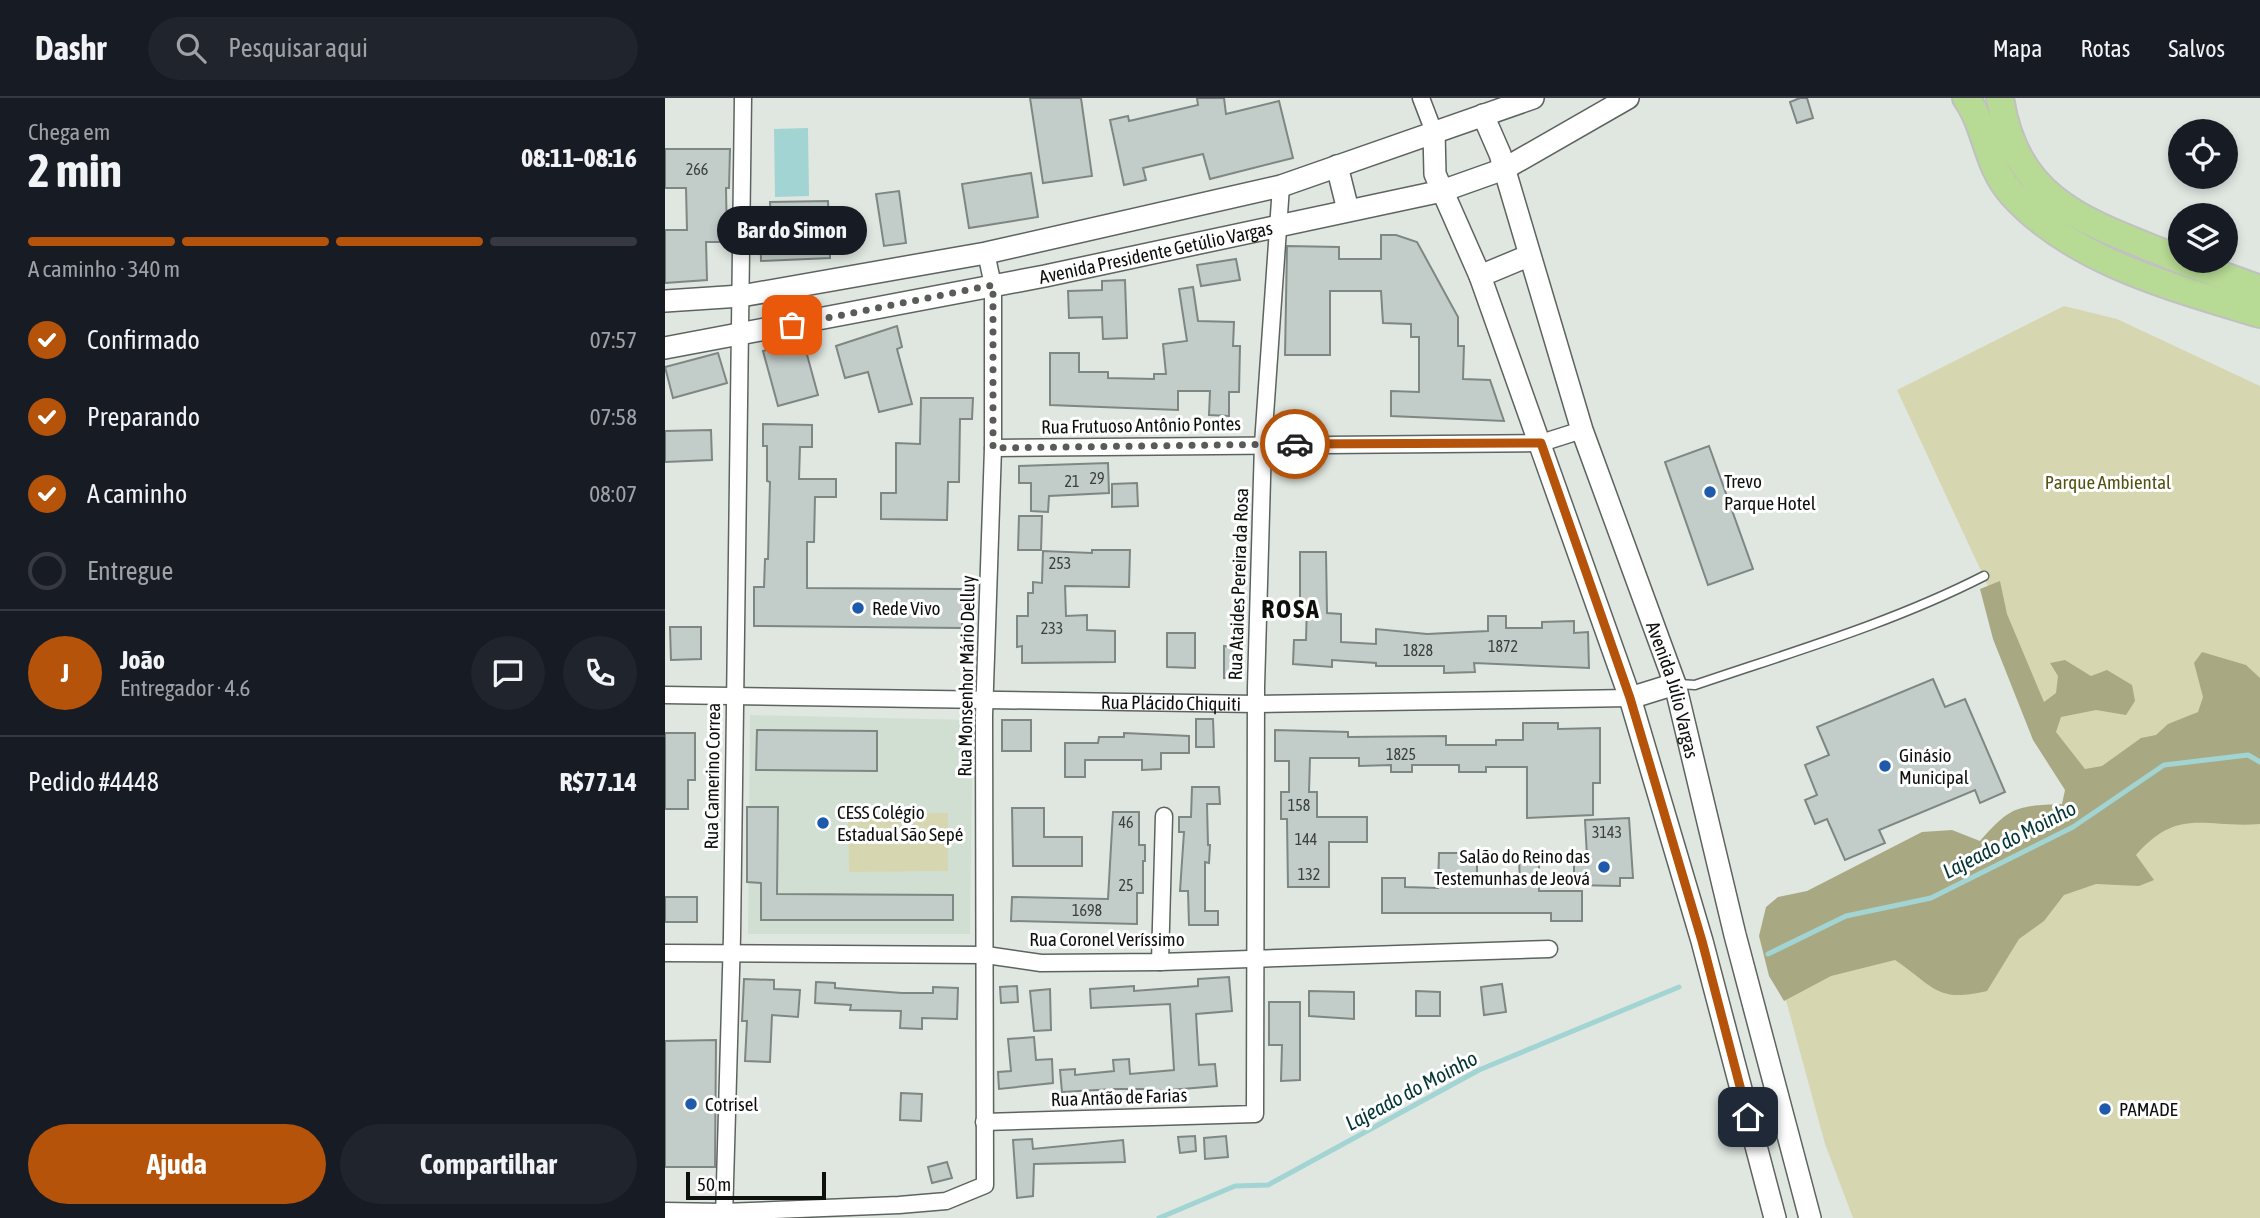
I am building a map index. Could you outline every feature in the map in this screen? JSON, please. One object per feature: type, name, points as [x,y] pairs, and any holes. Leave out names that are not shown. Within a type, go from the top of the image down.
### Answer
[{"type":"highway","points":[[2000,98],[2016,157],[2041,190],[2085,220],[2168,254]]},
{"type":"highway","points":[[1970,101],[1987,155],[2010,193],[2055,233],[2115,264],[2260,314]]},
{"type":"highway","points":[[2217,273],[2260,289]]},
{"type":"main road","name":"Avenida Presidente Getúlio Vargas","points":[[665,301],[741,296],[986,253],[1281,186],[1533,98]]},
{"type":"main road","name":"Avenida Presidente Getúlio Vargas","points":[[665,348],[993,285],[1441,191],[1504,169],[1592,107],[1628,98]]},
{"type":"main road","name":"Avenida Júlio Vargas","points":[[1483,115],[1504,169],[1582,430],[1675,684],[1735,934],[1810,1218]]},
{"type":"main road","points":[[1434,132],[1435,174],[1480,276],[1630,698],[1702,941],[1775,1218]]},
{"type":"main road","points":[[1337,166],[1348,210]]},
{"type":"main road","points":[[1480,276],[1528,256]]},
{"type":"main road","name":"Rua Plácido Chiquiti","points":[[1630,698],[1675,684]]},
{"type":"main road","points":[[1702,941],[1735,934]]},
{"type":"street","name":"Rua Camerino Correa","points":[[724,1215],[742,335],[743,98]]},
{"type":"street","points":[[1421,98],[1434,132]]},
{"type":"street","name":"Rua Ataides Pereira da Rosa","points":[[1255,1114],[1253,958],[1256,704],[1263,444],[1281,223],[1281,186]]},
{"type":"street","name":"Rua Monsenhor Mário Delluy","points":[[724,1215],[946,1201],[985,1185],[984,716],[987,701],[993,448],[993,285],[986,253]]},
{"type":"street","name":"Rua Frutuoso Antônio Pontes","points":[[993,448],[1541,443],[1582,430]]},
{"type":"street","name":"Rua Plácido Chiquiti","points":[[665,695],[1256,704],[1630,698]]},
{"type":"street","points":[[1160,962],[1164,816]]},
{"type":"street","name":"Rua Coronel Veríssimo","points":[[665,953],[986,955],[1041,963],[1160,962],[1549,949]]},
{"type":"street","name":"Rua Antão de Farias","points":[[985,1122],[1255,1114]]},
{"type":"street","points":[[665,1211],[724,1215]]},
{"type":"lane","points":[[1675,684],[1695,685],[1809,646],[1935,601],[1984,576]]},
{"type":"shaded area","points":[[750,715],[973,720],[970,934],[748,934]]},
{"type":"green space","name":"Parque Ambiental","points":[[2064,306],[2117,319],[2260,386],[2260,708],[2223,696],[2076,789],[1988,586],[1897,390]]},
{"type":"green space","points":[[2000,581],[2007,614],[2044,702],[2056,693],[2058,676],[2050,663],[2065,660],[2091,676],[2107,670],[2132,685],[2135,701],[2126,715],[2096,710],[2061,717],[2056,732],[2085,769],[2102,766],[2141,738],[2156,735],[2168,724],[2198,712],[2203,697],[2194,663],[2202,652],[2246,665],[2260,678],[2260,824],[2194,823],[2166,830],[2136,855],[2154,880],[2139,886],[2096,884],[2064,895],[2044,921],[2019,939],[1987,991],[1946,994],[1928,985],[1895,960],[1831,976],[1784,1001],[1769,976],[1759,936],[1766,907],[1778,897],[1807,891],[1922,832],[1952,830],[1980,841],[1999,821],[2015,810],[2062,804],[2065,790],[2033,740],[1993,639],[1980,589]]},
{"type":"green space","name":"PAMADE","points":[[2252,781],[2260,791],[2260,1218],[1853,1218],[1825,1144],[1781,982]]},
{"type":"green space","points":[[948,813],[948,871],[849,872],[848,814]]},
{"type":"water","points":[[808,128],[809,196],[775,197],[774,129]]},
{"type":"building","points":[[1030,98],[1081,98],[1092,176],[1043,183]]},
{"type":"building","points":[[1197,98],[1224,98],[1226,114],[1279,101],[1293,158],[1210,179],[1203,154],[1143,168],[1146,180],[1124,185],[1110,120],[1128,116],[1129,121],[1198,105]]},
{"type":"building","points":[[1807,98],[1813,118],[1797,123],[1790,102]]},
{"type":"building","points":[[665,149],[730,149],[729,188],[726,188],[727,242],[706,242],[707,280],[665,283],[665,230],[687,230],[686,188],[665,188]]},
{"type":"building","points":[[1031,173],[1038,217],[969,228],[962,184]]},
{"type":"building","points":[[899,191],[906,243],[884,246],[876,194]]},
{"type":"building","points":[[828,201],[830,258],[761,261],[760,225],[771,224],[770,202]]},
{"type":"building","points":[[1381,235],[1396,235],[1417,242],[1458,317],[1458,346],[1464,346],[1463,379],[1490,380],[1504,421],[1391,416],[1391,391],[1419,392],[1419,337],[1411,337],[1411,324],[1383,323],[1381,291],[1330,291],[1330,355],[1285,355],[1287,246],[1339,247],[1339,259],[1381,259]]},
{"type":"building","points":[[1236,259],[1240,280],[1201,286],[1197,265]]},
{"type":"building","points":[[1125,280],[1127,338],[1103,339],[1102,317],[1069,318],[1068,291],[1102,290],[1102,281]]},
{"type":"building","points":[[1193,287],[1198,321],[1234,322],[1233,346],[1240,346],[1239,392],[1229,392],[1229,416],[1209,415],[1210,391],[1178,391],[1178,410],[1050,405],[1050,353],[1079,353],[1079,372],[1108,372],[1108,378],[1154,379],[1154,374],[1166,374],[1163,344],[1187,341],[1179,289]]},
{"type":"building","points":[[897,326],[902,347],[897,349],[912,404],[879,412],[868,372],[845,378],[836,346]]},
{"type":"building","points":[[803,340],[818,395],[778,406],[763,351]]},
{"type":"building","points":[[718,353],[727,383],[673,398],[665,367]]},
{"type":"building","points":[[921,398],[973,398],[972,419],[960,419],[959,482],[948,482],[947,520],[881,519],[881,493],[896,493],[896,443],[920,444]]},
{"type":"building","points":[[763,424],[812,425],[812,447],[800,447],[799,479],[836,479],[836,497],[815,497],[814,542],[807,542],[807,588],[963,589],[962,628],[754,626],[754,587],[764,587],[765,559],[768,559],[770,482],[767,481],[767,446],[763,446]]},
{"type":"building","points":[[711,430],[712,460],[665,462],[665,431]]},
{"type":"building","points":[[1709,446],[1753,569],[1708,585],[1665,462]]},
{"type":"building","points":[[1108,463],[1109,493],[1049,496],[1048,512],[1031,511],[1031,483],[1019,483],[1019,466]]},
{"type":"building","points":[[1137,483],[1138,506],[1112,507],[1112,484]]},
{"type":"building","points":[[1019,516],[1042,516],[1041,550],[1018,550]]},
{"type":"building","points":[[1092,550],[1130,550],[1129,587],[1065,586],[1066,616],[1087,615],[1087,630],[1115,631],[1115,662],[1022,663],[1022,646],[1017,647],[1017,616],[1028,616],[1028,593],[1033,593],[1033,582],[1042,583],[1043,551],[1092,553]]},
{"type":"building","points":[[1300,552],[1326,552],[1327,613],[1341,614],[1341,642],[1376,644],[1376,629],[1427,634],[1488,631],[1488,616],[1506,616],[1506,628],[1542,628],[1542,622],[1574,621],[1574,633],[1588,632],[1589,668],[1474,663],[1475,672],[1444,673],[1444,666],[1376,666],[1376,663],[1332,660],[1332,667],[1293,664],[1294,640],[1306,640],[1307,605],[1300,605]]},
{"type":"building","points":[[670,627],[701,627],[701,659],[671,660]]},
{"type":"building","points":[[1167,633],[1195,633],[1195,668],[1167,667]]},
{"type":"building","points":[[1224,646],[1244,647],[1243,678],[1224,678]]},
{"type":"building","points":[[1933,679],[1945,707],[1965,699],[2005,792],[1980,803],[1975,790],[1879,830],[1885,843],[1845,860],[1827,819],[1815,824],[1805,800],[1817,795],[1805,765],[1829,755],[1817,727]]},
{"type":"building","points":[[1196,719],[1213,719],[1214,747],[1196,747]]},
{"type":"building","points":[[1002,720],[1031,720],[1031,751],[1002,751]]},
{"type":"building","points":[[1523,723],[1558,723],[1558,729],[1600,728],[1600,783],[1593,783],[1593,815],[1527,818],[1527,767],[1486,767],[1486,772],[1459,772],[1459,765],[1412,765],[1412,772],[1391,772],[1391,765],[1359,766],[1359,758],[1310,758],[1309,792],[1317,792],[1317,817],[1367,817],[1367,842],[1329,842],[1329,887],[1288,887],[1287,819],[1281,819],[1281,792],[1289,792],[1289,761],[1275,761],[1275,730],[1348,732],[1348,737],[1446,736],[1446,745],[1496,745],[1496,740],[1523,740]]},
{"type":"building","points":[[757,730],[877,731],[877,771],[756,770]]},
{"type":"building","points":[[665,733],[695,733],[695,780],[688,780],[688,809],[665,809]]},
{"type":"building","points":[[1124,733],[1189,736],[1189,753],[1161,753],[1161,769],[1142,770],[1142,760],[1085,760],[1085,777],[1065,777],[1065,743],[1098,743],[1099,737],[1124,737]]},
{"type":"building","points":[[1192,787],[1219,787],[1220,804],[1207,804],[1210,845],[1209,863],[1205,862],[1205,911],[1218,911],[1218,925],[1189,925],[1188,891],[1180,891],[1184,832],[1179,832],[1179,817],[1191,817]]},
{"type":"building","points":[[747,807],[778,807],[777,894],[953,895],[953,920],[761,920],[761,883],[747,882]]},
{"type":"building","points":[[1012,808],[1044,808],[1044,837],[1082,837],[1082,866],[1013,866]]},
{"type":"building","points":[[1113,812],[1139,812],[1139,845],[1145,845],[1145,861],[1143,893],[1137,893],[1137,924],[1011,921],[1012,897],[1108,899]]},
{"type":"building","points":[[1629,818],[1633,878],[1620,878],[1620,886],[1574,885],[1574,856],[1587,856],[1585,820]]},
{"type":"building","points":[[1439,853],[1477,853],[1477,886],[1520,886],[1519,856],[1539,856],[1539,891],[1582,891],[1582,921],[1551,921],[1551,913],[1382,913],[1382,878],[1405,878],[1405,887],[1438,888]]},
{"type":"building","points":[[665,897],[697,897],[697,922],[665,922]]},
{"type":"building","points":[[1229,977],[1232,1011],[1196,1014],[1199,1065],[1215,1064],[1217,1086],[1147,1092],[1146,1089],[1115,1089],[1062,1092],[1060,1070],[1075,1069],[1075,1075],[1114,1071],[1113,1060],[1129,1059],[1130,1074],[1174,1070],[1170,1004],[1091,1008],[1090,989],[1134,986],[1134,991],[1198,986],[1198,979]]},
{"type":"building","points":[[744,979],[774,980],[774,989],[800,990],[798,1017],[772,1015],[770,1062],[745,1061],[747,1021],[742,1021]]},
{"type":"building","points":[[816,982],[835,983],[835,988],[902,993],[933,993],[933,987],[958,988],[957,1019],[922,1018],[922,1029],[900,1028],[901,1011],[850,1010],[851,1005],[815,1003]]},
{"type":"building","points":[[1502,984],[1506,1012],[1484,1015],[1481,987]]},
{"type":"building","points":[[1017,986],[1018,1002],[1001,1003],[1000,987]]},
{"type":"building","points":[[1050,989],[1051,1030],[1034,1031],[1030,991]]},
{"type":"building","points":[[1309,991],[1354,992],[1354,1019],[1309,1016]]},
{"type":"building","points":[[1416,991],[1440,992],[1440,1016],[1416,1016]]},
{"type":"building","points":[[1269,1002],[1300,1002],[1300,1080],[1281,1081],[1282,1045],[1269,1045]]},
{"type":"building","points":[[1034,1037],[1036,1060],[1052,1059],[1053,1083],[999,1089],[998,1072],[1011,1071],[1008,1039]]},
{"type":"building","name":"Cotrisel","points":[[716,1040],[715,1167],[665,1167],[665,1041]]},
{"type":"building","points":[[901,1093],[922,1094],[921,1121],[900,1120]]},
{"type":"building","points":[[1195,1136],[1196,1151],[1180,1153],[1178,1137]]},
{"type":"building","points":[[1226,1136],[1228,1157],[1205,1159],[1204,1138]]},
{"type":"building","points":[[1032,1139],[1033,1149],[1123,1140],[1125,1162],[1034,1164],[1033,1196],[1017,1198],[1013,1140]]},
{"type":"building","points":[[947,1162],[952,1178],[932,1183],[928,1167]]},
{"type":"waterway","name":"Lajeado do Moinho","points":[[1768,954],[1846,916],[1931,898],[2073,827],[2164,765],[2248,755],[2260,762]]},
{"type":"waterway","name":"Lajeado do Moinho","points":[[1159,1218],[1235,1186],[1268,1185],[1479,1070],[1679,987]]},
{"type":"way so far","points":[[792,325],[993,285],[993,448],[1295,444]]},
{"type":"place","name":"Bar do Simon","points":[[792,325]]},
{"type":"place","name":"Trevo Parque Hotel","points":[[1710,492]]},
{"type":"place","name":"Rede Vivo","points":[[858,608]]},
{"type":"place","name":"Ginásio Municipal","points":[[1885,766]]},
{"type":"place","name":"CESS Colégio Estadual São Sepé","points":[[823,823]]},
{"type":"place","name":"Salão do Reino das Testemunhas de Jeová","points":[[1604,867]]},
{"type":"place","name":"Cotrisel","points":[[691,1104]]},
{"type":"place","name":"PAMADE","points":[[2105,1109]]},
{"type":"district","name":"ROSA","points":[[1291,609]]},
{"type":"route","points":[[1295,444],[1541,443],[1630,698],[1702,941],[1748,1117]]}]
